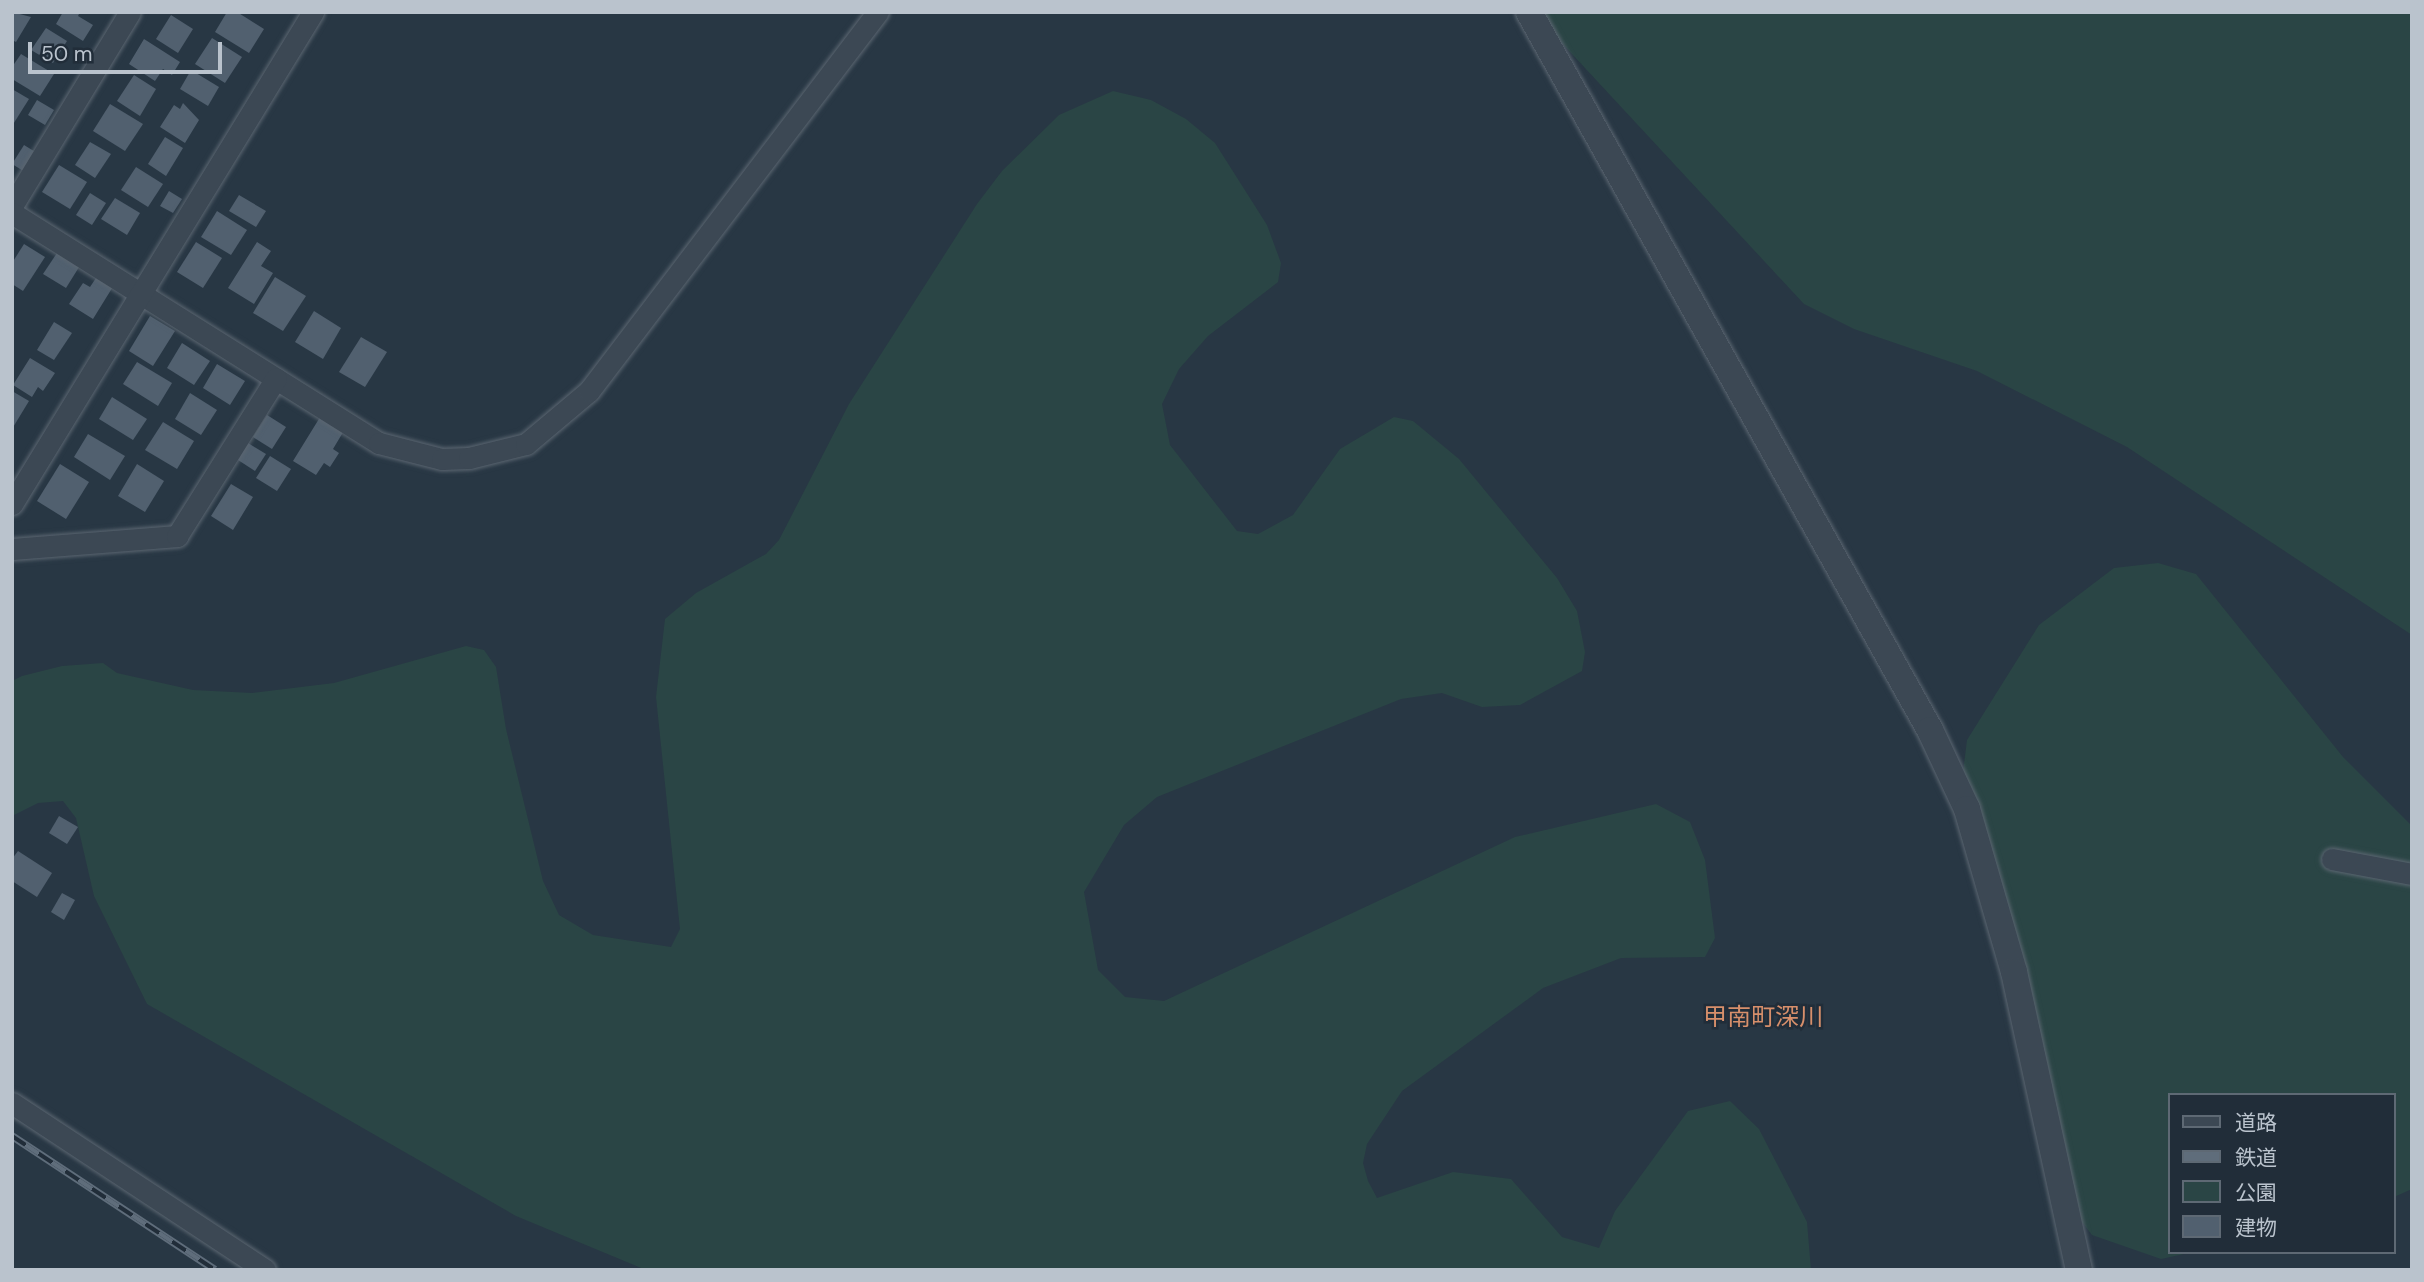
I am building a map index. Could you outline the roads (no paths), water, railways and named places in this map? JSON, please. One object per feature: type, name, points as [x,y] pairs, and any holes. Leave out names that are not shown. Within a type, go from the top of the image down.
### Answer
[{"type":"street","points":[[12,206],[130,12]]},
{"type":"street","points":[[12,504],[313,12]]},
{"type":"street","points":[[12,213],[379,443],[410,454],[469,458],[526,444],[589,391],[878,12]]},
{"type":"street","points":[[1529,12],[1930,730],[1967,809],[2014,972],[2078,1270]]},
{"type":"street","points":[[12,548],[177,536],[276,378]]},
{"type":"street","points":[[2332,859],[2412,874]]},
{"type":"street","points":[[12,1103],[265,1270]]},
{"type":"railway","points":[[12,1136],[215,1270]]},
{"type":"district","name":"甲南町深川","points":[[1763,1017]]}]
